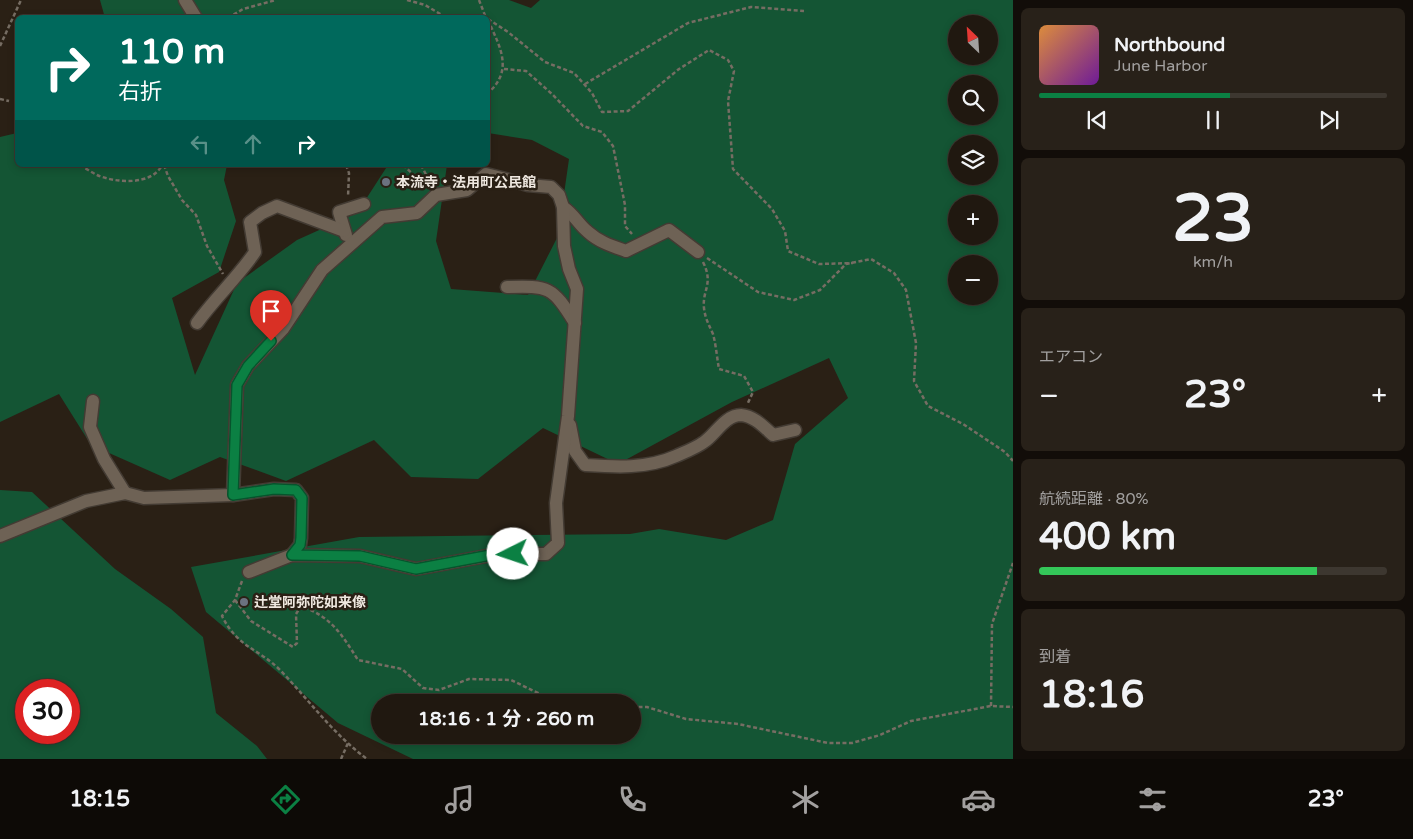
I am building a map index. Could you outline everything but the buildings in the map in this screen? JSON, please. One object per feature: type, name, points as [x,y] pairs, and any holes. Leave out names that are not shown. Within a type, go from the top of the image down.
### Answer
[{"type":"street","points":[[185,0],[194,15]]},
{"type":"street","points":[[233,495],[237,385],[248,366],[283,329],[322,270],[349,244],[382,217],[417,213],[436,195],[467,190],[486,174],[528,185],[551,187],[559,196],[563,207],[564,246],[569,269],[577,289],[568,416],[556,503],[558,543],[546,554],[496,554],[416,569],[360,556],[292,555],[249,572]]},
{"type":"street","points":[[349,244],[339,212],[364,204]]},
{"type":"street","points":[[197,323],[214,300],[244,269],[255,252],[250,222],[262,213],[277,206],[344,231]]},
{"type":"street","points":[[563,207],[573,213],[587,231],[604,243],[626,251],[669,230],[698,252]]},
{"type":"street","points":[[507,287],[541,286],[559,297],[574,323]]},
{"type":"street","points":[[93,401],[90,427],[104,459],[125,493]]},
{"type":"street","points":[[568,416],[575,451],[585,465],[621,467],[647,465],[675,457],[705,442],[734,416],[742,415],[756,421],[773,435],[795,430]]},
{"type":"street","points":[[0,536],[86,501],[125,493],[144,498],[233,495],[274,489],[296,490],[302,498],[301,538],[300,545],[292,555]]},
{"type":"path","points":[[0,46],[21,0]]},
{"type":"path","points":[[233,15],[244,9],[276,0]]},
{"type":"path","points":[[407,0],[425,5],[442,15]]},
{"type":"path","points":[[479,0],[485,15]]},
{"type":"path","points":[[585,84],[688,23],[750,7],[804,11]]},
{"type":"path","points":[[490,21],[508,32],[545,62],[574,73],[592,93],[602,112],[628,110],[679,69],[708,50],[728,60],[734,71],[728,101],[733,169],[772,209],[785,231],[788,251],[819,264],[853,263]]},
{"type":"path","points":[[490,25],[500,46],[504,69],[496,85],[490,91]]},
{"type":"path","points":[[504,69],[526,71],[552,94],[583,126],[602,132],[613,146],[625,206],[624,226],[633,235]]},
{"type":"path","points":[[0,99],[9,101]]},
{"type":"path","points":[[83,167],[98,176],[120,180],[145,180],[158,172],[162,167]]},
{"type":"path","points":[[164,167],[182,200],[196,215],[207,246],[228,285]]},
{"type":"path","points":[[405,167],[436,195]]},
{"type":"path","points":[[422,167],[436,195]]},
{"type":"path","points":[[698,252],[758,292],[794,300],[820,290],[846,264],[871,259],[894,273],[906,290],[916,343],[914,381],[928,406],[963,424],[1005,452],[1013,461]]},
{"type":"path","points":[[698,252],[707,270],[709,286],[703,305],[705,318],[713,335],[719,369],[744,376],[753,392],[742,415]]},
{"type":"path","points":[[991,706],[992,624],[1013,563]]},
{"type":"path","points":[[249,572],[240,584],[235,600],[222,616],[230,632],[278,669],[328,724],[367,759]]},
{"type":"path","points":[[235,600],[251,621],[293,647],[297,643],[296,614],[301,606],[318,612],[334,625],[358,660],[402,669],[423,688],[439,690],[469,679],[511,680],[539,694]]},
{"type":"path","points":[[641,707],[686,718],[738,724],[828,743],[852,743],[880,735],[911,721],[991,706],[1013,707]]},
{"type":"path","points":[[341,759],[348,743]]},
{"type":"green space","points":[[100,0],[509,0],[531,8],[540,0],[1013,0],[1013,759],[413,759],[382,744],[641,744],[641,694],[371,694],[371,739],[338,723],[206,612],[191,567],[359,537],[630,534],[659,529],[726,540],[773,520],[795,444],[848,398],[829,358],[732,402],[618,464],[543,428],[478,479],[411,477],[374,440],[286,481],[220,457],[170,480],[91,445],[59,394],[0,422],[0,137],[15,133],[15,167],[227,167],[224,180],[236,221],[219,272],[172,298],[195,375],[237,283],[297,240],[357,213],[387,167],[447,167],[436,241],[451,289],[528,295],[558,236],[569,159],[532,140],[490,133],[490,15],[104,15]]},
{"type":"green space","points":[[0,490],[32,492],[115,569],[171,609],[203,637],[216,713],[257,746],[267,759],[0,759]]},
{"type":"place","name":"本流寺・法用町公民館","points":[[386,182]]},
{"type":"place","name":"辻堂阿弥陀如来像","points":[[244,602]]},
{"type":"route","points":[[271,341],[248,366],[237,385],[233,495],[274,489],[296,490],[302,498],[301,538],[300,545],[292,555],[360,556],[416,569],[496,554],[513,554]]}]
